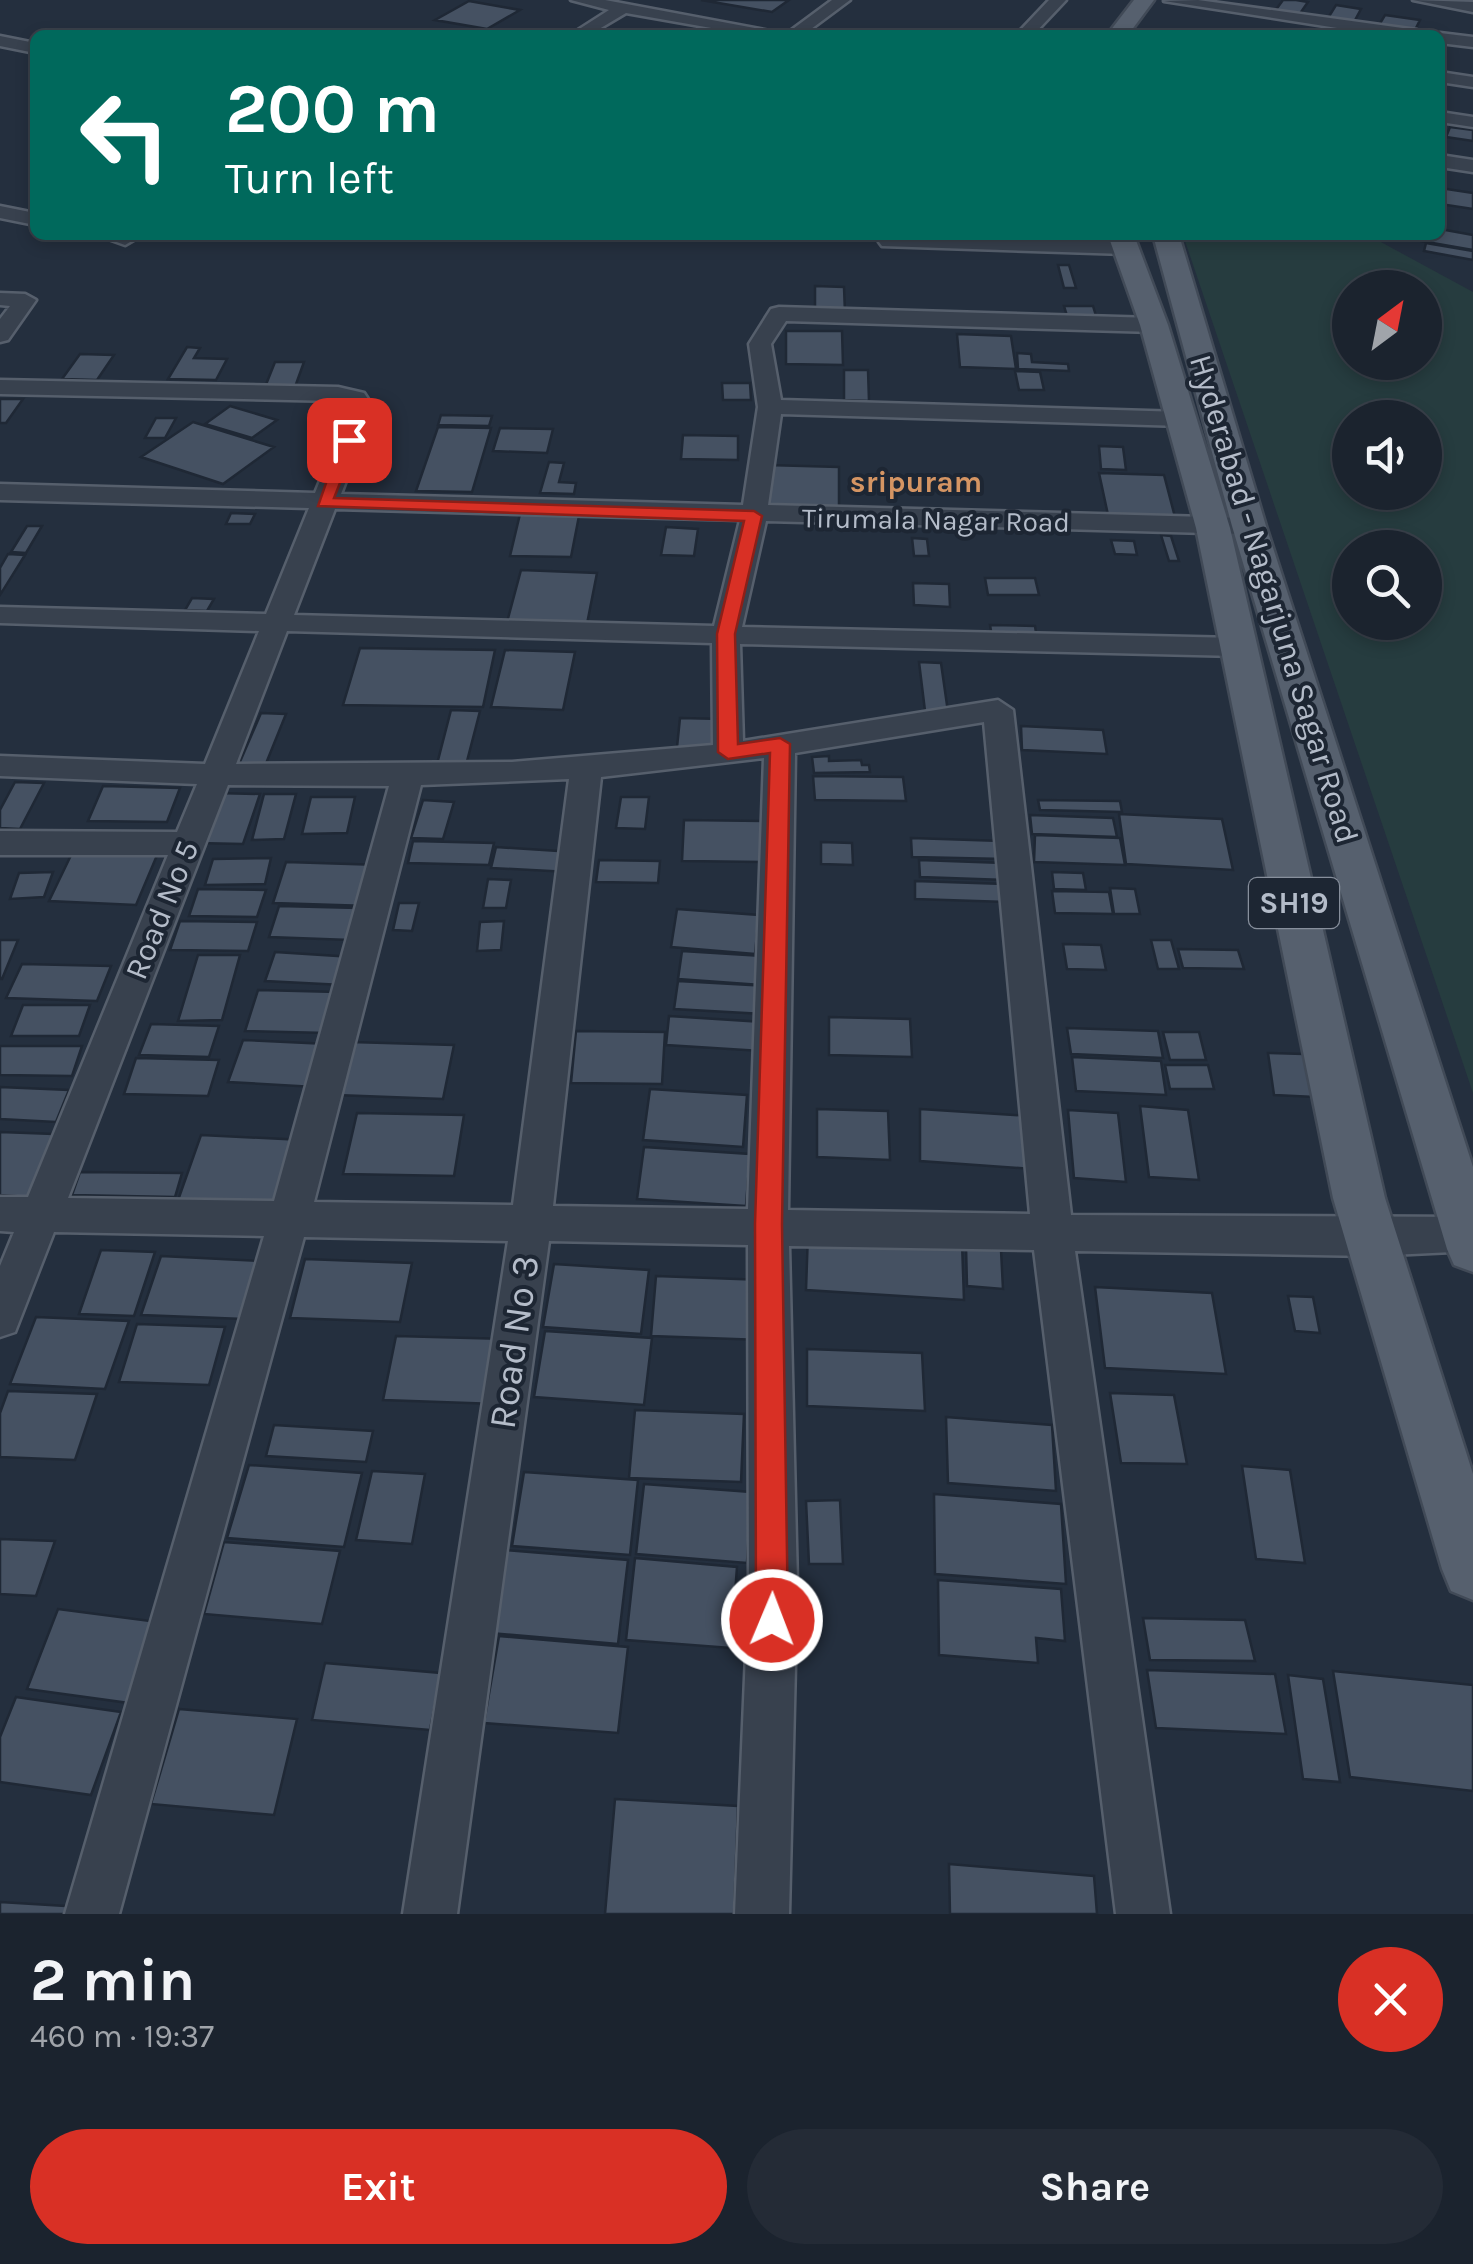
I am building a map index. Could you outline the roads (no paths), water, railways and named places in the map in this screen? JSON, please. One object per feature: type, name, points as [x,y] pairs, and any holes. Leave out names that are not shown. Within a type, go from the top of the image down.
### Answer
[{"type":"main road","points":[[1121,30],[1144,0]]},
{"type":"main road","points":[[1155,23],[1172,1]]},
{"type":"main road","name":"Hyderabad - Nagarjuna Sagar Road","points":[[1135,244],[1182,419],[1231,527],[1237,647],[1371,1238],[1473,1569]]},
{"type":"main road","name":"Hyderabad - Nagarjuna Sagar Road","points":[[1135,244],[1471,1242]]},
{"type":"street","points":[[578,0],[749,30]]},
{"type":"street","points":[[800,30],[842,0]]},
{"type":"street","points":[[1029,30],[1058,0]]},
{"type":"street","points":[[1421,0],[1473,7]]},
{"type":"street","points":[[1172,1],[1325,29]]},
{"type":"street","points":[[586,30],[623,8]]},
{"type":"street","points":[[1445,39],[1473,42]]},
{"type":"street","points":[[0,42],[30,47]]},
{"type":"street","points":[[1445,78],[1473,82]]},
{"type":"street","points":[[1445,118],[1473,122]]},
{"type":"street","points":[[1445,162],[1473,166]]},
{"type":"street","points":[[0,212],[30,219]]},
{"type":"street","points":[[889,242],[1135,244]]},
{"type":"street","points":[[996,255],[1135,244]]},
{"type":"street","points":[[0,299],[25,300],[0,335]]},
{"type":"street","points":[[728,752],[726,634],[754,516],[770,406],[760,344],[779,314],[1154,325]]},
{"type":"street","name":"Road No 5","points":[[0,387],[356,398],[362,408],[0,1318]]},
{"type":"street","points":[[770,406],[1182,419]]},
{"type":"street","name":"Tirumala Nagar Road","points":[[0,492],[1231,527]]},
{"type":"street","points":[[0,615],[1237,647]]},
{"type":"street","points":[[0,797],[8,767],[408,774],[586,768],[728,752],[998,710],[1052,1229],[1143,1914]]},
{"type":"street","points":[[762,1914],[774,1583],[768,1224],[780,744]]},
{"type":"street","name":"Road No 3","points":[[430,1914],[530,1226],[586,768]]},
{"type":"street","points":[[92,1914],[289,1220],[408,774]]},
{"type":"street","points":[[0,843],[188,844]]},
{"type":"street","points":[[0,1214],[530,1226],[768,1224],[1052,1229],[1471,1242]]},
{"type":"district","name":"sripuram","points":[[916,482]]}]
